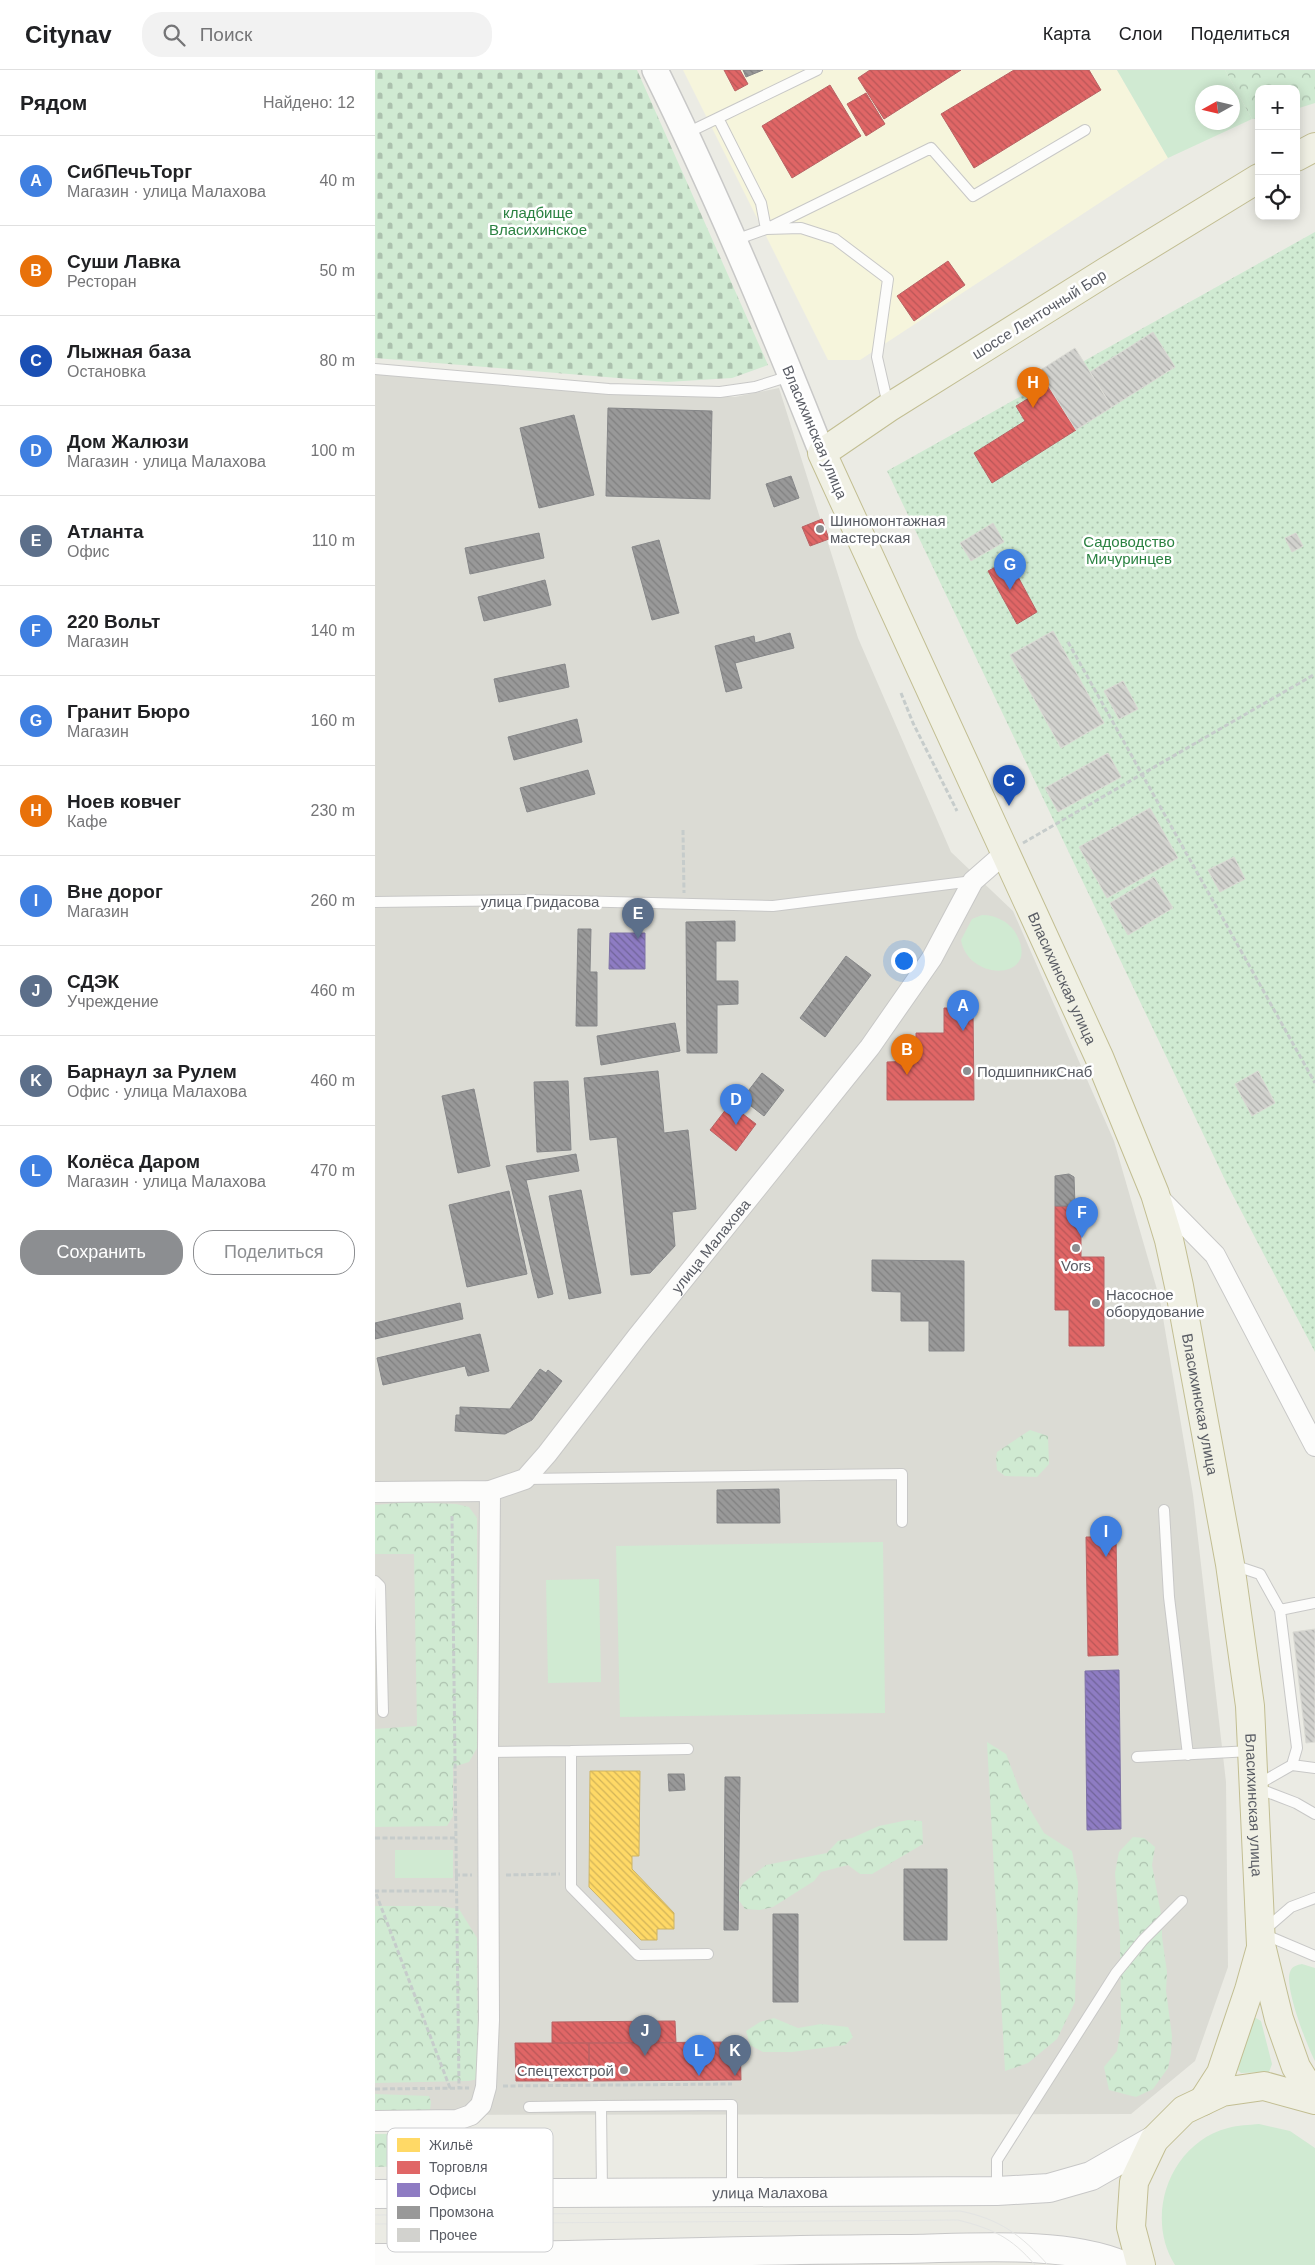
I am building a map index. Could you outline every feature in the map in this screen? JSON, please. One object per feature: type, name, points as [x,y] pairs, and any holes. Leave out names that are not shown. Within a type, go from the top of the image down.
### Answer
[{"type":"highway","points":[[1300,155],[1315,147]]},
{"type":"highway","name":"шоссе Ленточный Бор","points":[[822,453],[888,408],[1107,270],[1255,180]]},
{"type":"highway","name":"Власихинская улица","points":[[822,453],[1099,1057],[1155,1194],[1169,1240],[1231,1564],[1250,1706],[1261,1939]]},
{"type":"highway","points":[[1261,1939],[1279,2019],[1296,2067],[1315,2099]]},
{"type":"highway","points":[[1203,2101],[1221,2073],[1249,1990],[1261,1939]]},
{"type":"highway","points":[[1141,2265],[1131,2227],[1134,2182],[1154,2140],[1184,2110],[1222,2092],[1264,2086],[1315,2099]]},
{"type":"main road","name":"улица Малахова","points":[[553,2192],[997,2191],[1049,2188],[1091,2176],[1154,2140]]},
{"type":"main road","points":[[375,2258],[770,2258],[1033,2248],[1091,2256],[1122,2265]]},
{"type":"street","name":"Власихинская улица","points":[[660,71],[734,240],[822,453]]},
{"type":"street","points":[[973,880],[1005,852]]},
{"type":"street","name":"улица Малахова","points":[[375,1492],[490,1491],[525,1479],[547,1454],[643,1330],[870,1047],[931,958],[973,880]]},
{"type":"street","points":[[1155,1194],[1215,1254],[1315,1446]]},
{"type":"street","points":[[375,2121],[457,2120],[471,2115],[481,2105],[486,2087],[489,2020],[487,1752],[490,1491]]},
{"type":"lane","points":[[687,133],[817,70]]},
{"type":"lane","points":[[718,118],[761,203],[766,229]]},
{"type":"lane","points":[[734,240],[766,229],[931,148],[973,196],[1085,130]]},
{"type":"lane","points":[[766,229],[801,228],[835,240],[888,279],[877,357],[888,408]]},
{"type":"lane","points":[[375,370],[609,389],[720,392],[755,387],[791,376]]},
{"type":"lane","name":"улица Гридасова","points":[[375,902],[529,900],[773,906],[973,880]]},
{"type":"lane","points":[[525,1479],[902,1474],[902,1522]]},
{"type":"lane","points":[[1164,1510],[1169,1597],[1188,1755]]},
{"type":"lane","points":[[1231,1564],[1259,1574],[1280,1610],[1297,1748],[1292,1765]]},
{"type":"lane","points":[[375,1581],[379,1586],[383,1712]]},
{"type":"lane","points":[[1280,1610],[1315,1603]]},
{"type":"lane","points":[[487,1752],[688,1749]]},
{"type":"lane","points":[[571,1751],[571,1888],[638,1955],[708,1954]]},
{"type":"lane","points":[[1137,1756],[1252,1751]]},
{"type":"lane","points":[[1254,1786],[1292,1765],[1315,1768]]},
{"type":"lane","points":[[1254,1786],[1296,1803],[1315,1814]]},
{"type":"lane","points":[[1315,1898],[1291,1908],[1261,1939],[1315,1956]]},
{"type":"lane","points":[[997,2191],[997,2160],[1116,1973],[1143,1940],[1183,1901]]},
{"type":"lane","points":[[529,2107],[732,2105],[732,2193]]},
{"type":"lane","points":[[601,2106],[602,2192]]},
{"type":"path","points":[[1068,642],[1315,1082]]},
{"type":"path","points":[[1005,852],[1315,674]]},
{"type":"path","points":[[901,693],[913,723],[957,811]]},
{"type":"path","points":[[683,830],[684,904]]},
{"type":"path","points":[[452,1516],[455,1891],[459,2088]]},
{"type":"path","points":[[375,1838],[455,1838]]},
{"type":"path","points":[[455,1875],[571,1874]]},
{"type":"path","points":[[450,2088],[375,1891],[455,1891]]},
{"type":"path","points":[[375,2090],[525,2085],[732,2084]]},
{"type":"shaded area","points":[[683,70],[1117,70],[1168,158],[860,360],[828,360]]},
{"type":"shaded area","points":[[375,373],[559,390],[735,397],[779,388],[858,638],[951,852],[1013,911],[1114,1141],[1160,1300],[1193,1495],[1226,1782],[1228,1967],[1195,2061],[1131,2114],[375,2115]]},
{"type":"green space","name":"кладбище Власихинское","points":[[375,70],[637,70],[768,365],[732,378],[667,382],[375,358]]},
{"type":"green space","points":[[1117,70],[1225,70],[1233,85],[1195,85],[1195,130],[1228,130],[1168,158]]},
{"type":"green space","points":[[1225,70],[1315,70],[1315,103],[1300,108],[1300,85],[1255,85],[1255,119],[1252,119],[1240,97],[1240,85],[1233,85]]},
{"type":"green space","points":[[1240,97],[1252,119],[1240,125]]},
{"type":"green space","name":"Садоводство Мичуринцев","points":[[1315,232],[1315,1352],[1227,1184],[887,471]]},
{"type":"green space","points":[[982,915],[1001,919],[1015,932],[1021,948],[1020,960],[1013,967],[1002,971],[989,969],[977,964],[967,954],[961,940],[972,919]]},
{"type":"green space","points":[[1030,1430],[1048,1436],[1049,1464],[1037,1477],[1005,1476],[997,1470],[997,1452]]},
{"type":"green space","points":[[409,1502],[456,1504],[469,1507],[477,1518],[477,1748],[469,1762],[453,1767],[453,1816],[447,1826],[375,1827],[375,1729],[417,1726],[414,1554],[375,1554],[375,1505]]},
{"type":"green space","points":[[883,1542],[885,1713],[620,1717],[616,1546]]},
{"type":"green space","points":[[599,1579],[601,1682],[548,1683],[546,1580]]},
{"type":"green space","points":[[987,1742],[1006,1754],[1022,1796],[1044,1833],[1072,1851],[1078,1883],[1075,2002],[1057,2039],[1028,2063],[1005,2071]]},
{"type":"green space","points":[[908,1820],[922,1821],[923,1844],[872,1874],[860,1874],[848,1865],[821,1872],[814,1881],[773,1907],[760,1910],[745,1909],[736,1896],[743,1883],[766,1865],[827,1853],[838,1841],[852,1838],[879,1826]]},
{"type":"green space","points":[[1133,1837],[1144,1838],[1155,1847],[1152,1865],[1162,1919],[1162,1937],[1167,1972],[1166,1991],[1172,2036],[1168,2068],[1153,2089],[1136,2097],[1109,2090],[1104,2067],[1117,2051],[1121,2026],[1120,1935],[1115,1873],[1119,1852]]},
{"type":"green space","points":[[395,1850],[453,1850],[453,1878],[395,1878]]},
{"type":"green space","points":[[375,1906],[438,1906],[459,1909],[477,1938],[478,2079],[469,2081],[375,2083]]},
{"type":"green space","points":[[1302,1964],[1315,1968],[1315,2061],[1302,2030],[1290,1990],[1290,1972],[1295,1966]]},
{"type":"green space","points":[[1254,2017],[1261,2021],[1272,2064],[1269,2072],[1241,2073],[1236,2068]]},
{"type":"green space","points":[[774,2018],[798,2028],[821,2024],[848,2027],[853,2037],[845,2045],[792,2052],[763,2052],[750,2045],[746,2031],[760,2022]]},
{"type":"green space","points":[[375,2094],[429,2096],[431,2102],[430,2110],[424,2113],[375,2113]]},
{"type":"green space","points":[[1259,2124],[1290,2131],[1315,2148],[1315,2265],[1175,2265],[1166,2246],[1162,2225],[1163,2204],[1168,2184],[1178,2165],[1191,2149],[1208,2136],[1232,2127]]},
{"type":"green space","points":[[375,2134],[387,2134],[387,2167],[375,2167]]},
{"type":"building: Жильё","points":[[590,1771],[640,1771],[639,1856],[632,1856],[632,1869],[674,1913],[674,1929],[657,1929],[657,1940],[641,1940],[589,1887]]},
{"type":"building: Торговля","points":[[724,70],[740,70],[748,84],[735,91]]},
{"type":"building: Торговля","points":[[870,70],[961,70],[884,119],[858,78]]},
{"type":"building: Торговля","points":[[1014,70],[1089,70],[1101,90],[974,168],[941,114]]},
{"type":"building: Торговля","points":[[830,85],[861,136],[792,178],[762,126]]},
{"type":"building: Торговля","points":[[866,93],[885,124],[866,136],[847,104]]},
{"type":"building: Торговля","points":[[948,261],[965,285],[914,321],[897,296]]},
{"type":"building: Торговля","points":[[1048,386],[1076,430],[992,483],[974,453],[1025,421],[1016,406]]},
{"type":"building: Торговля","points":[[822,519],[829,539],[810,546],[802,527]]},
{"type":"building: Торговля","points":[[1009,560],[1037,612],[1017,624],[988,571]]},
{"type":"building: Торговля","points":[[944,1008],[973,1008],[974,1100],[887,1100],[887,1062],[916,1061],[916,1033],[944,1033]]},
{"type":"building: Торговля","points":[[730,1104],[756,1124],[736,1151],[710,1130]]},
{"type":"building: Торговля","points":[[1055,1206],[1081,1206],[1081,1257],[1104,1257],[1104,1346],[1069,1346],[1069,1310],[1055,1310]]},
{"type":"building: Торговля","points":[[1086,1537],[1116,1537],[1118,1655],[1088,1656]]},
{"type":"building: Торговля","points":[[675,2021],[676,2043],[552,2043],[552,2022]]},
{"type":"building: Торговля","points":[[740,2042],[741,2080],[589,2081],[589,2043]]},
{"type":"building: Торговля","points":[[515,2043],[589,2043],[589,2081],[516,2081]]},
{"type":"building: Офисы","points":[[610,933],[645,933],[645,969],[609,969]]},
{"type":"building: Офисы","points":[[1119,1670],[1121,1829],[1087,1830],[1085,1671]]},
{"type":"building: Промзона","points":[[743,70],[763,70],[746,77]]},
{"type":"building: Промзона","points":[[608,408],[712,411],[710,499],[606,496]]},
{"type":"building: Промзона","points":[[574,415],[594,495],[539,508],[520,428]]},
{"type":"building: Промзона","points":[[791,476],[799,498],[774,507],[766,484]]},
{"type":"building: Промзона","points":[[539,533],[544,558],[470,574],[465,548]]},
{"type":"building: Промзона","points":[[659,540],[679,613],[652,620],[632,547]]},
{"type":"building: Промзона","points":[[545,580],[551,605],[484,621],[478,597]]},
{"type":"building: Промзона","points":[[790,633],[794,648],[735,663],[742,688],[726,692],[715,646],[754,636],[755,643]]},
{"type":"building: Промзона","points":[[565,664],[569,687],[499,702],[494,679]]},
{"type":"building: Промзона","points":[[577,719],[582,742],[514,760],[508,737]]},
{"type":"building: Промзона","points":[[588,770],[595,794],[527,812],[520,788]]},
{"type":"building: Промзона","points":[[735,921],[735,941],[716,941],[716,981],[738,981],[738,1004],[717,1005],[717,1053],[687,1053],[686,922]]},
{"type":"building: Промзона","points":[[578,929],[591,929],[590,972],[597,972],[597,1026],[576,1026]]},
{"type":"building: Промзона","points":[[846,956],[871,975],[825,1037],[800,1018]]},
{"type":"building: Промзона","points":[[675,1023],[680,1051],[601,1065],[597,1036]]},
{"type":"building: Промзона","points":[[658,1071],[664,1133],[688,1130],[696,1209],[672,1212],[675,1246],[650,1273],[631,1275],[617,1137],[590,1140],[584,1078]]},
{"type":"building: Промзона","points":[[762,1073],[784,1090],[764,1116],[742,1099]]},
{"type":"building: Промзона","points":[[568,1081],[571,1150],[537,1152],[534,1082]]},
{"type":"building: Промзона","points":[[474,1089],[490,1166],[458,1173],[442,1096]]},
{"type":"building: Промзона","points":[[576,1154],[579,1171],[526,1180],[553,1294],[538,1298],[506,1166]]},
{"type":"building: Промзона","points":[[1069,1174],[1074,1177],[1075,1206],[1055,1206],[1055,1176]]},
{"type":"building: Промзона","points":[[581,1190],[601,1293],[569,1299],[549,1196]]},
{"type":"building: Промзона","points":[[509,1191],[527,1274],[467,1287],[449,1205]]},
{"type":"building: Промзона","points":[[872,1260],[964,1261],[964,1351],[929,1351],[929,1321],[901,1321],[901,1292],[872,1291]]},
{"type":"building: Промзона","points":[[460,1303],[463,1319],[375,1339],[375,1323]]},
{"type":"building: Промзона","points":[[480,1334],[489,1371],[468,1376],[465,1366],[383,1385],[377,1358]]},
{"type":"building: Промзона","points":[[540,1369],[546,1373],[548,1370],[562,1381],[532,1420],[505,1434],[455,1431],[456,1415],[460,1415],[460,1407],[510,1409]]},
{"type":"building: Промзона","points":[[779,1489],[780,1523],[717,1523],[717,1490]]},
{"type":"building: Промзона","points":[[668,1774],[684,1774],[685,1790],[669,1791]]},
{"type":"building: Промзона","points":[[725,1777],[740,1777],[738,1930],[724,1930]]},
{"type":"building: Промзона","points":[[904,1869],[947,1869],[947,1940],[904,1940]]},
{"type":"building: Промзона","points":[[773,1914],[798,1914],[798,2002],[773,2002]]},
{"type":"building: Прочее","points":[[1153,332],[1175,367],[1112,407],[1090,372]]},
{"type":"building: Прочее","points":[[1075,348],[1112,407],[1076,430],[1039,371]]},
{"type":"building: Прочее","points":[[993,523],[1004,542],[971,561],[960,543]]},
{"type":"building: Прочее","points":[[1296,533],[1303,546],[1292,552],[1285,538]]},
{"type":"building: Прочее","points":[[1053,631],[1104,723],[1061,748],[1010,655]]},
{"type":"building: Прочее","points":[[1123,681],[1138,709],[1119,719],[1104,691]]},
{"type":"building: Прочее","points":[[1108,753],[1121,777],[1058,812],[1045,788]]},
{"type":"building: Прочее","points":[[1150,808],[1178,858],[1107,898],[1079,847]]},
{"type":"building: Прочее","points":[[1234,857],[1245,879],[1220,892],[1208,870]]},
{"type":"building: Прочее","points":[[1154,877],[1173,908],[1128,935],[1110,903]]},
{"type":"building: Прочее","points":[[1258,1071],[1275,1103],[1252,1116],[1235,1084]]},
{"type":"building: Прочее","points":[[1315,1629],[1315,1742],[1306,1743],[1293,1632]]},
{"type":"tram line","points":[[553,2214],[960,2211],[987,2219],[1009,2230],[1028,2245],[1048,2265]]},
{"type":"tram line","points":[[375,2215],[387,2215]]},
{"type":"tram line","points":[[553,2223],[958,2220],[1001,2235],[1018,2247],[1035,2265]]},
{"type":"tram line","points":[[375,2224],[387,2224]]},
{"type":"place","name":"Ноев ковчег","points":[[1033,408]]},
{"type":"place","name":"Шиномонтажная мастерская","points":[[820,529]]},
{"type":"place","name":"Гранит Бюро","points":[[1010,590]]},
{"type":"place","name":"Лыжная база","points":[[1009,806]]},
{"type":"place","name":"Атланта","points":[[638,939]]},
{"type":"place","name":"СибПечьТорг","points":[[963,1031]]},
{"type":"place","name":"ПодшипникСнаб","points":[[967,1071]]},
{"type":"place","name":"Суши Лавка","points":[[907,1075]]},
{"type":"place","name":"Дом Жалюзи","points":[[736,1125]]},
{"type":"place","name":"220 Вольт","points":[[1082,1238]]},
{"type":"place","name":"Vors","points":[[1076,1248]]},
{"type":"place","name":"Насосное оборудование","points":[[1096,1303]]},
{"type":"place","name":"Вне дорог","points":[[1106,1557]]},
{"type":"place","name":"СДЭК","points":[[645,2056]]},
{"type":"place","name":"Спецтехстрой","points":[[624,2070]]},
{"type":"place","name":"Колёса Даром","points":[[699,2076]]},
{"type":"place","name":"Барнаул за Рулем","points":[[735,2076]]}]
